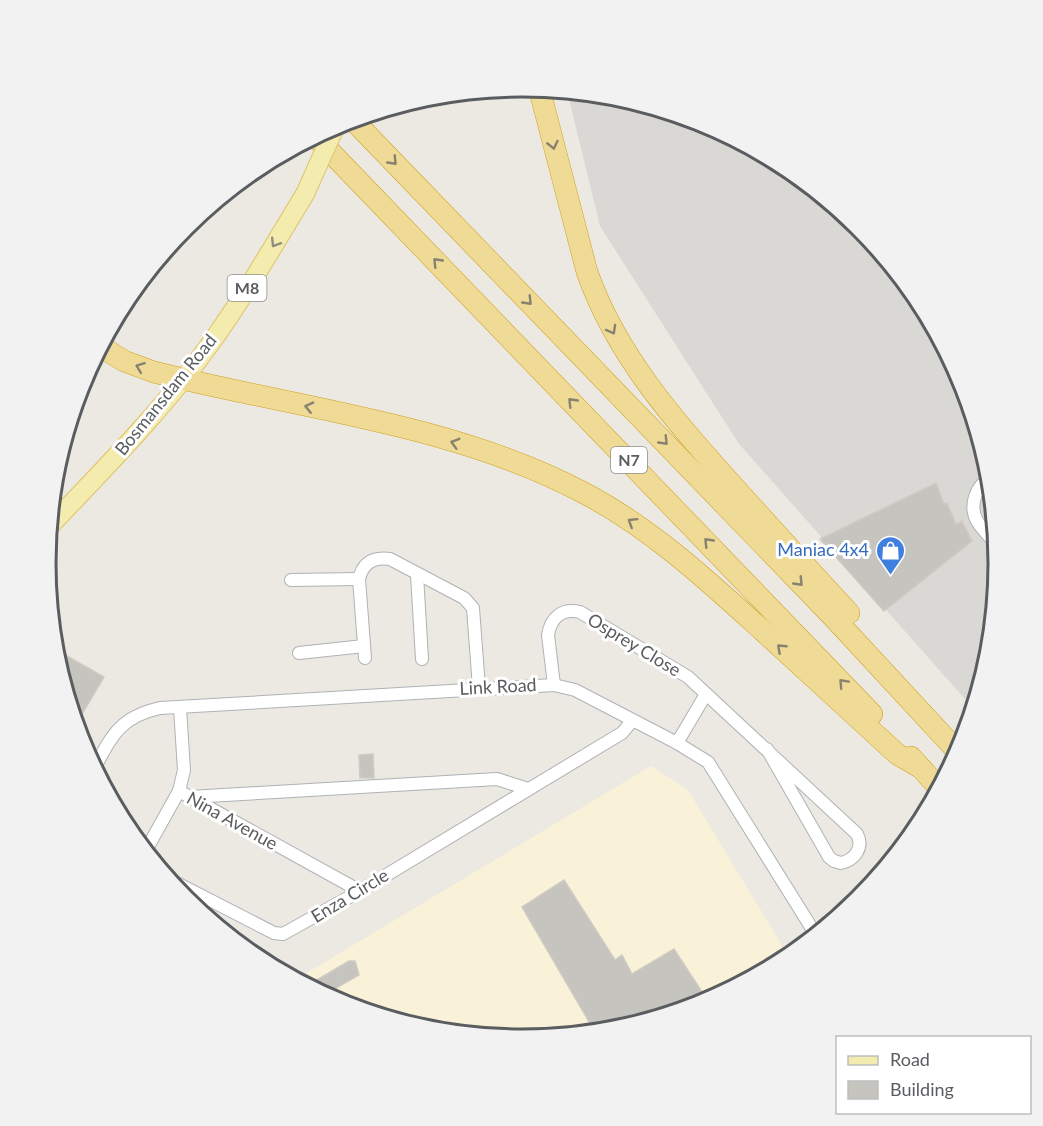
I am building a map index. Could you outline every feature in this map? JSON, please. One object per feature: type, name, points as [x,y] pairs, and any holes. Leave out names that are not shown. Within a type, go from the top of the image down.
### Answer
[{"type":"highway","points":[[542,98],[587,272],[595,295],[620,345],[652,393],[690,438],[955,732]]},
{"type":"highway","name":"N7","points":[[359,126],[834,618],[951,744]]},
{"type":"highway","name":"N7","points":[[321,142],[815,653],[933,781]]},
{"type":"highway","points":[[107,351],[124,361],[183,380],[377,422],[473,448],[530,467],[585,493],[641,528],[680,559],[727,598],[897,754],[921,768]]},
{"type":"main road","name":"Bosmansdam Road","points":[[57,518],[140,430],[183,380],[220,329],[305,194],[330,138]]},
{"type":"street","points":[[981,485],[978,488],[973,508],[977,521],[987,533]]},
{"type":"street","points":[[299,653],[365,652],[359,579],[364,567],[378,558],[390,560],[464,598],[473,608],[479,688]]},
{"type":"street","points":[[417,575],[422,660]]},
{"type":"street","points":[[291,580],[359,579]]},
{"type":"street","name":"Osprey Close","points":[[554,685],[549,627],[556,616],[564,611],[580,612],[688,677],[767,749],[856,834],[860,840],[860,848],[855,856],[841,863],[829,857],[767,749]]},
{"type":"street","name":"Link Road","points":[[99,759],[113,733],[126,721],[147,711],[554,685],[575,690],[702,757],[712,767],[812,927]]},
{"type":"street","points":[[677,743],[706,694]]},
{"type":"street","name":"Nina Avenue","points":[[180,708],[184,794],[360,891]]},
{"type":"street","name":"Enza Circle","points":[[188,889],[279,935],[290,932],[622,733],[632,721]]},
{"type":"street","points":[[150,844],[184,794],[497,779],[528,789]]},
{"type":"shaded area","points":[[569,100],[612,106],[671,122],[700,132],[755,159],[805,193],[829,213],[851,233],[891,279],[925,330],[952,385],[972,442],[979,472],[987,533],[987,593],[979,654],[967,701],[739,444],[600,226]]},
{"type":"shaded area","points":[[651,766],[688,790],[783,948],[754,967],[700,994],[612,1020],[552,1028],[491,1028],[431,1020],[343,994],[303,975]]},
{"type":"building","name":"Maniac 4x4","points":[[936,483],[944,504],[947,503],[956,524],[962,521],[972,541],[884,611],[820,539]]},
{"type":"building","points":[[64,654],[104,677],[81,716]]},
{"type":"building","points":[[373,754],[374,778],[360,778],[359,755]]},
{"type":"building","points":[[564,880],[615,960],[622,955],[632,974],[674,949],[703,993],[642,1013],[590,1024],[522,907]]},
{"type":"building","points":[[349,961],[355,961],[359,975],[333,990],[315,981]]},
{"type":"place","name":"Maniac 4x4","points":[[890,576]]}]
